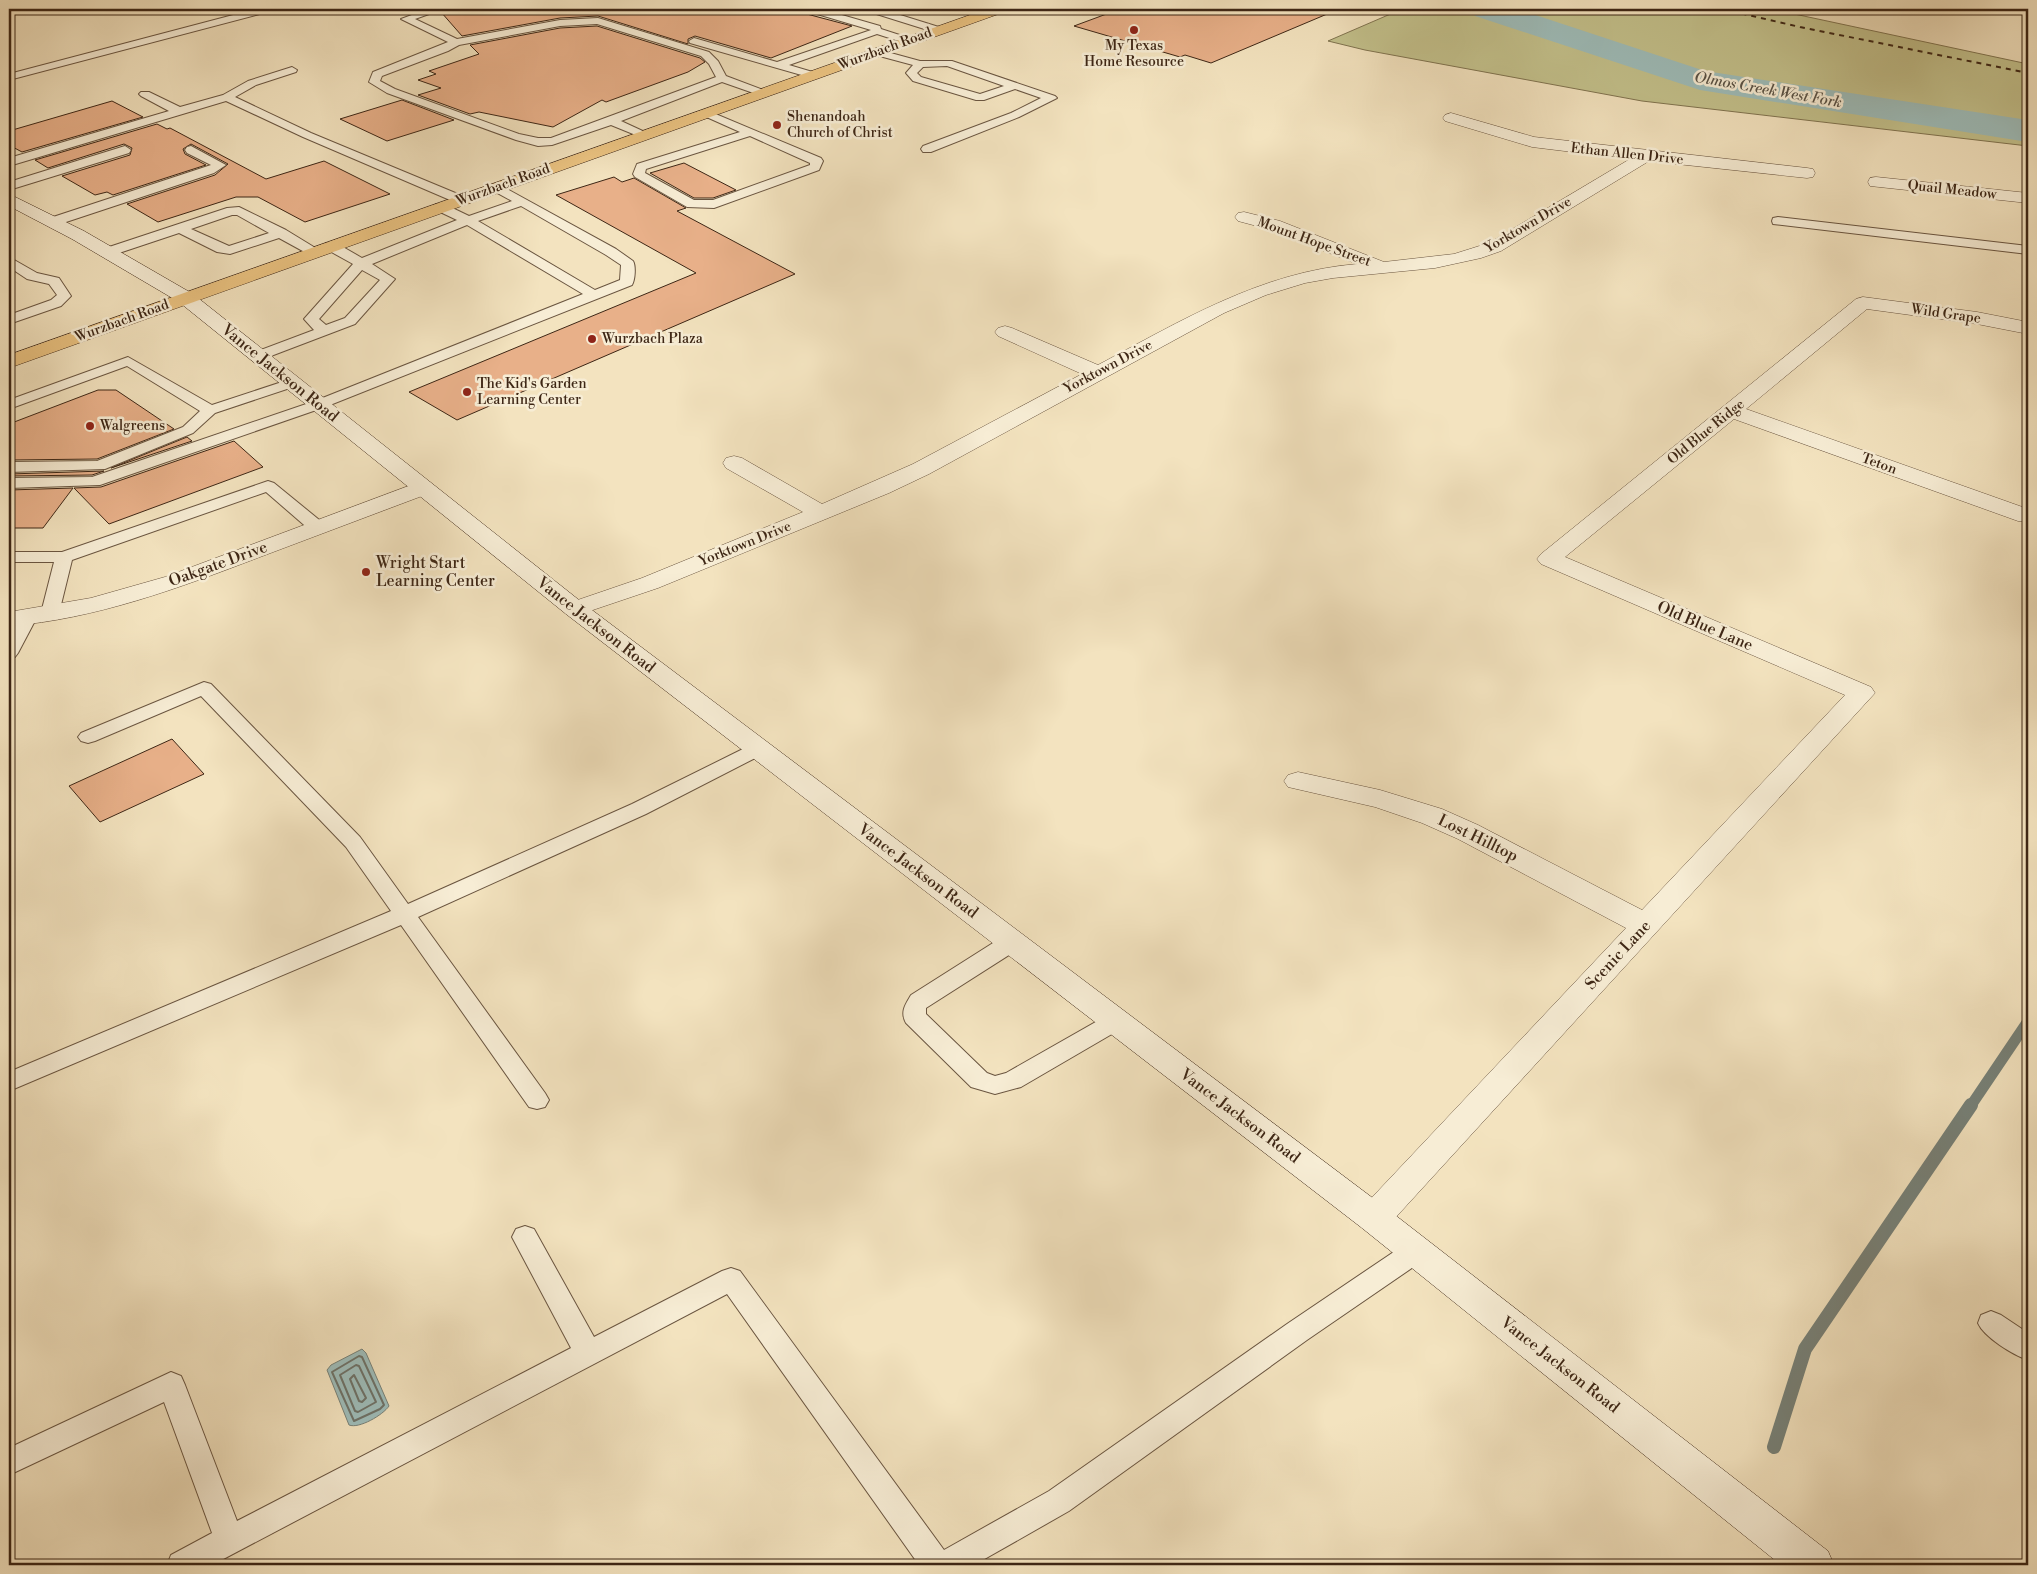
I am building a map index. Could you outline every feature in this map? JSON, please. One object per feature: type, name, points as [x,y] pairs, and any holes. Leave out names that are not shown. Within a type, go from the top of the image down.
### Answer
[{"type":"main road","name":"Wurzbach Road","points":[[9,362],[999,9]]},
{"type":"street","points":[[2020,9],[2028,10]]},
{"type":"street","name":"Ethan Allen Drive","points":[[1450,118],[1532,142],[1807,174]]},
{"type":"street","name":"Yorktown Drive","points":[[575,610],[650,584],[881,488],[921,469],[1217,309],[1252,293],[1276,284],[1332,272],[1444,263],[1472,256],[1495,247],[1646,156]]},
{"type":"street","name":"Quail Meadow","points":[[1876,182],[2028,198]]},
{"type":"street","name":"Vance Jackson Road","points":[[10,198],[186,298],[575,610],[1374,1218],[1813,1565]]},
{"type":"street","name":"Mount Hope Street","points":[[1244,217],[1274,225],[1384,268]]},
{"type":"street","name":"Wild Grape","points":[[1863,303],[1977,318],[2028,328]]},
{"type":"street","name":"Old Blue Ridge","points":[[1549,559],[1863,303]]},
{"type":"street","points":[[1006,332],[1098,373]]},
{"type":"street","name":"Teton","points":[[1732,411],[2026,516]]},
{"type":"street","points":[[734,463],[821,513]]},
{"type":"street","name":"Oakgate Drive","points":[[29,617],[98,604],[172,582],[422,488]]},
{"type":"street","name":"Old Blue Lane","points":[[1549,559],[1862,692]]},
{"type":"street","name":"Scenic Lane","points":[[1374,1218],[1862,692]]},
{"type":"street","name":"Lost Hilltop","points":[[1298,781],[1380,799],[1432,816],[1468,832],[1646,925]]},
{"type":"lane","points":[[9,77],[267,9]]},
{"type":"lane","points":[[438,9],[406,19],[456,42]]},
{"type":"lane","points":[[811,9],[876,28],[877,31],[908,41]]},
{"type":"lane","points":[[871,9],[938,30]]},
{"type":"lane","points":[[612,14],[741,56],[812,75]]},
{"type":"lane","points":[[722,78],[612,121],[552,141],[538,142],[516,137],[391,91],[374,82],[378,74],[444,50],[456,42],[560,23],[598,21],[705,54],[714,63],[722,78],[762,93]]},
{"type":"lane","points":[[777,66],[877,31]]},
{"type":"lane","points":[[876,52],[920,64],[948,63],[1051,98],[1015,115],[926,148]]},
{"type":"lane","points":[[920,64],[911,72],[917,79],[980,98],[1014,86]]},
{"type":"lane","points":[[9,162],[227,97],[252,83],[292,70]]},
{"type":"lane","points":[[144,94],[180,111]]},
{"type":"lane","points":[[227,97],[307,135],[461,200]]},
{"type":"lane","points":[[706,113],[751,132],[817,161],[815,167],[714,204],[691,204],[639,174],[641,167],[751,132]]},
{"type":"lane","points":[[612,121],[644,135]]},
{"type":"lane","points":[[10,198],[125,150]]},
{"type":"lane","points":[[52,222],[220,165],[191,150]]},
{"type":"lane","points":[[9,483],[94,482],[320,404],[627,282],[628,264],[611,252],[496,187]]},
{"type":"lane","points":[[324,331],[311,319],[360,264],[468,220],[521,202]]},
{"type":"lane","points":[[440,207],[468,220],[594,295]]},
{"type":"lane","points":[[108,252],[231,211],[239,212],[281,233],[360,264],[388,279],[350,321],[258,356]]},
{"type":"lane","points":[[1778,221],[2028,250]]},
{"type":"lane","points":[[180,228],[222,249],[230,250],[281,233]]},
{"type":"lane","points":[[9,261],[32,276],[54,281],[64,296],[56,303],[9,320]]},
{"type":"lane","points":[[9,405],[128,361],[210,410]]},
{"type":"lane","points":[[9,467],[99,466],[188,430],[210,410],[292,383]]},
{"type":"lane","points":[[9,557],[64,557],[268,486],[318,527]]},
{"type":"lane","points":[[9,653],[64,557]]},
{"type":"lane","points":[[88,737],[204,688],[353,842],[537,1100]]},
{"type":"lane","points":[[9,1082],[406,914],[639,809],[758,749]]},
{"type":"lane","points":[[1012,942],[919,1001],[915,1008],[914,1017],[979,1080],[995,1084],[1013,1080],[1116,1021]]},
{"type":"lane","points":[[525,1237],[588,1353]]},
{"type":"lane","points":[[946,1565],[1059,1501],[1416,1251]]},
{"type":"lane","points":[[182,1565],[731,1279],[938,1565]]},
{"type":"lane","points":[[1991,1323],[2028,1348]]},
{"type":"lane","points":[[9,1462],[171,1385],[230,1541]]},
{"type":"shaded area","points":[[1402,9],[1771,9],[2028,64],[2028,146],[1642,101],[1365,50],[1328,41]]},
{"type":"water","points":[[362,1349],[366,1353],[389,1406],[370,1420],[353,1426],[349,1425],[327,1370],[331,1365]]},
{"type":"building","points":[[445,9],[788,9],[852,26],[771,58],[695,36],[688,39],[688,44],[598,16],[560,18],[462,36],[441,12]]},
{"type":"building","points":[[1120,9],[1339,9],[1211,63],[1185,55],[1180,57],[1074,26]]},
{"type":"building","points":[[597,26],[700,58],[705,62],[688,72],[606,102],[602,100],[553,127],[479,112],[470,114],[418,95],[441,88],[418,80],[436,74],[429,71],[479,54],[470,45],[560,28]]},
{"type":"building","points":[[402,100],[454,120],[387,141],[340,119]]},
{"type":"building","points":[[112,101],[143,117],[22,152],[9,145],[9,131]]},
{"type":"building","points":[[157,124],[167,129],[170,128],[266,179],[324,161],[390,194],[305,222],[258,197],[236,197],[158,222],[127,204],[215,175],[228,164],[191,144],[183,149],[185,154],[206,165],[113,195],[107,192],[95,195],[62,176],[130,155],[132,148],[124,144],[48,168],[35,160]]},
{"type":"building","points":[[684,163],[736,190],[713,198],[694,198],[650,173]]},
{"type":"building","name":"Wurzbach Plaza","points":[[614,177],[622,182],[634,178],[686,208],[677,211],[795,274],[457,420],[409,392],[696,273],[556,195]]},
{"type":"building","name":"Walgreens","points":[[98,390],[116,390],[174,429],[97,459],[9,460],[9,424]]},
{"type":"building","points":[[187,437],[192,441],[111,468]]},
{"type":"building","points":[[234,441],[263,467],[109,524],[74,488],[101,487]]},
{"type":"building","points":[[104,471],[92,475],[9,476],[9,474]]},
{"type":"building","points":[[73,488],[43,528],[9,528],[9,490]]},
{"type":"building","points":[[172,739],[204,774],[100,822],[69,786]]},
{"type":"waterway","name":"Olmos Creek West Fork","points":[[1486,9],[1700,80],[2028,131]]},
{"type":"waterway","points":[[1970,1107],[2028,1021]]},
{"type":"waterway","points":[[1774,1447],[1805,1349],[1971,1105]]},
{"type":"railway","points":[[1722,9],[1800,27],[2028,73]]},
{"type":"place","name":"My Texas Home Resource","points":[[1134,30]]},
{"type":"place","name":"Shenandoah Church of Christ","points":[[777,125]]},
{"type":"place","name":"Wurzbach Plaza","points":[[592,339]]},
{"type":"place","name":"The Kid's Garden Learning Center","points":[[467,392]]},
{"type":"place","name":"Walgreens","points":[[90,426]]},
{"type":"place","name":"Wright Start Learning Center","points":[[366,572]]}]
